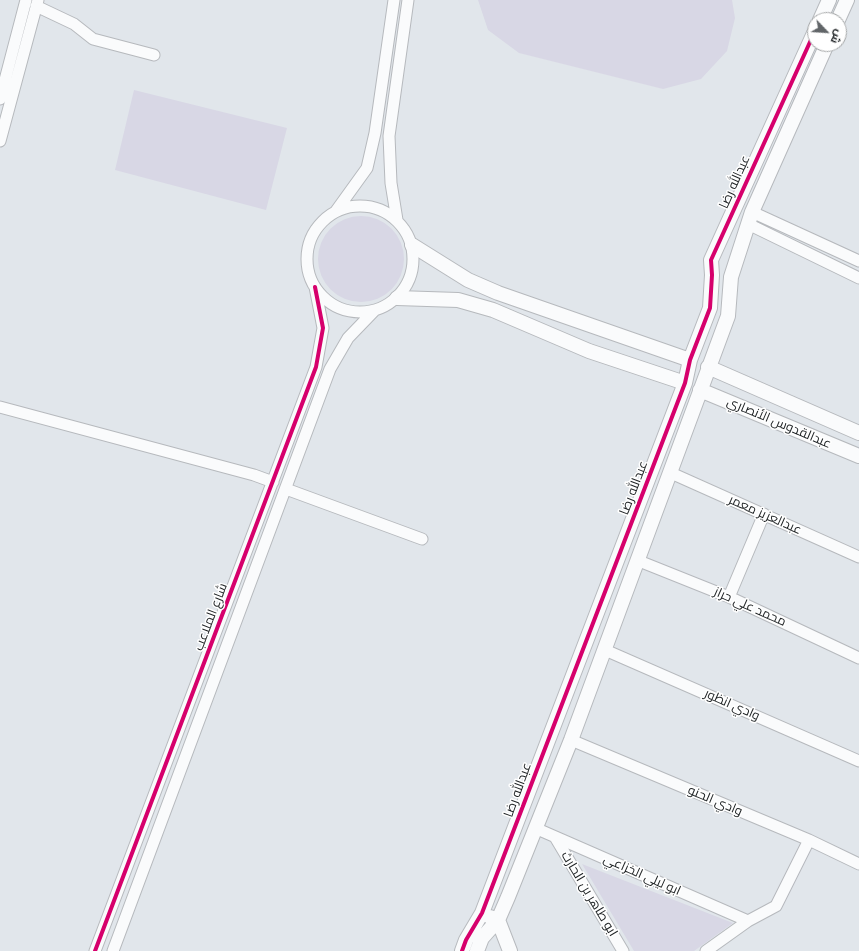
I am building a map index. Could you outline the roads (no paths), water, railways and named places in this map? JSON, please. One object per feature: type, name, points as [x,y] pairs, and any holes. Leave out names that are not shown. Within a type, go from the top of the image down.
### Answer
[{"type":"street","points":[[0,99],[26,0]]},
{"type":"street","points":[[336,211],[352,206],[368,206],[384,211],[397,220],[406,231],[412,245],[414,259],[412,273],[406,287],[397,298],[375,310],[358,312],[341,309],[326,300],[315,287],[308,271],[307,253],[312,236],[322,222],[336,211],[367,168],[375,133],[394,0]]},
{"type":"street","points":[[397,220],[391,183],[389,136],[408,0]]},
{"type":"street","points":[[824,12],[829,0]]},
{"type":"street","points":[[842,12],[847,0]]},
{"type":"street","points":[[0,141],[37,3],[74,24],[93,39],[154,55]]},
{"type":"street","name":"عبدالله رضا","points":[[464,946],[482,913],[685,384],[690,360],[710,308],[712,275],[711,260],[807,49]]},
{"type":"street","points":[[477,951],[482,938],[498,920],[571,740],[728,316],[731,277],[750,218],[823,52]]},
{"type":"street","points":[[750,218],[859,262]]},
{"type":"street","points":[[750,218],[859,278]]},
{"type":"street","points":[[412,245],[468,280],[498,293],[690,360]]},
{"type":"street","name":"شارع الملاعب","points":[[95,951],[316,367],[323,328],[315,287]]},
{"type":"street","points":[[397,298],[458,300],[493,310],[589,351],[685,384]]},
{"type":"street","name":"شارع الملاعب","points":[[113,951],[330,369],[348,338],[375,310]]},
{"type":"street","name":"عبدالقدوس الأنصاري","points":[[708,367],[858,431]]},
{"type":"street","name":"عبدالقدوس الأنصاري","points":[[700,390],[859,456]]},
{"type":"street","points":[[0,407],[254,475],[272,482]]},
{"type":"street","name":"عبدالعزيز معمر","points":[[671,473],[859,557]]},
{"type":"street","points":[[286,488],[422,538]]},
{"type":"street","points":[[729,597],[764,514]]},
{"type":"street","name":"محمد علي حراز","points":[[638,561],[729,597],[859,658]]},
{"type":"street","name":"وادي انظور","points":[[605,650],[859,761]]},
{"type":"street","name":"وادي الحنو","points":[[571,740],[808,840],[859,864]]},
{"type":"street","name":"ابو ليلي الخزاعي","points":[[535,828],[748,921]]},
{"type":"street","name":"ابو طاهر بن الحارث","points":[[555,837],[623,951]]},
{"type":"street","points":[[706,951],[748,921],[776,906],[808,840]]},
{"type":"street","points":[[482,913],[498,920],[510,951]]},
{"type":"street","points":[[464,946],[482,938]]},
{"type":"street","points":[[482,938],[490,951]]}]
